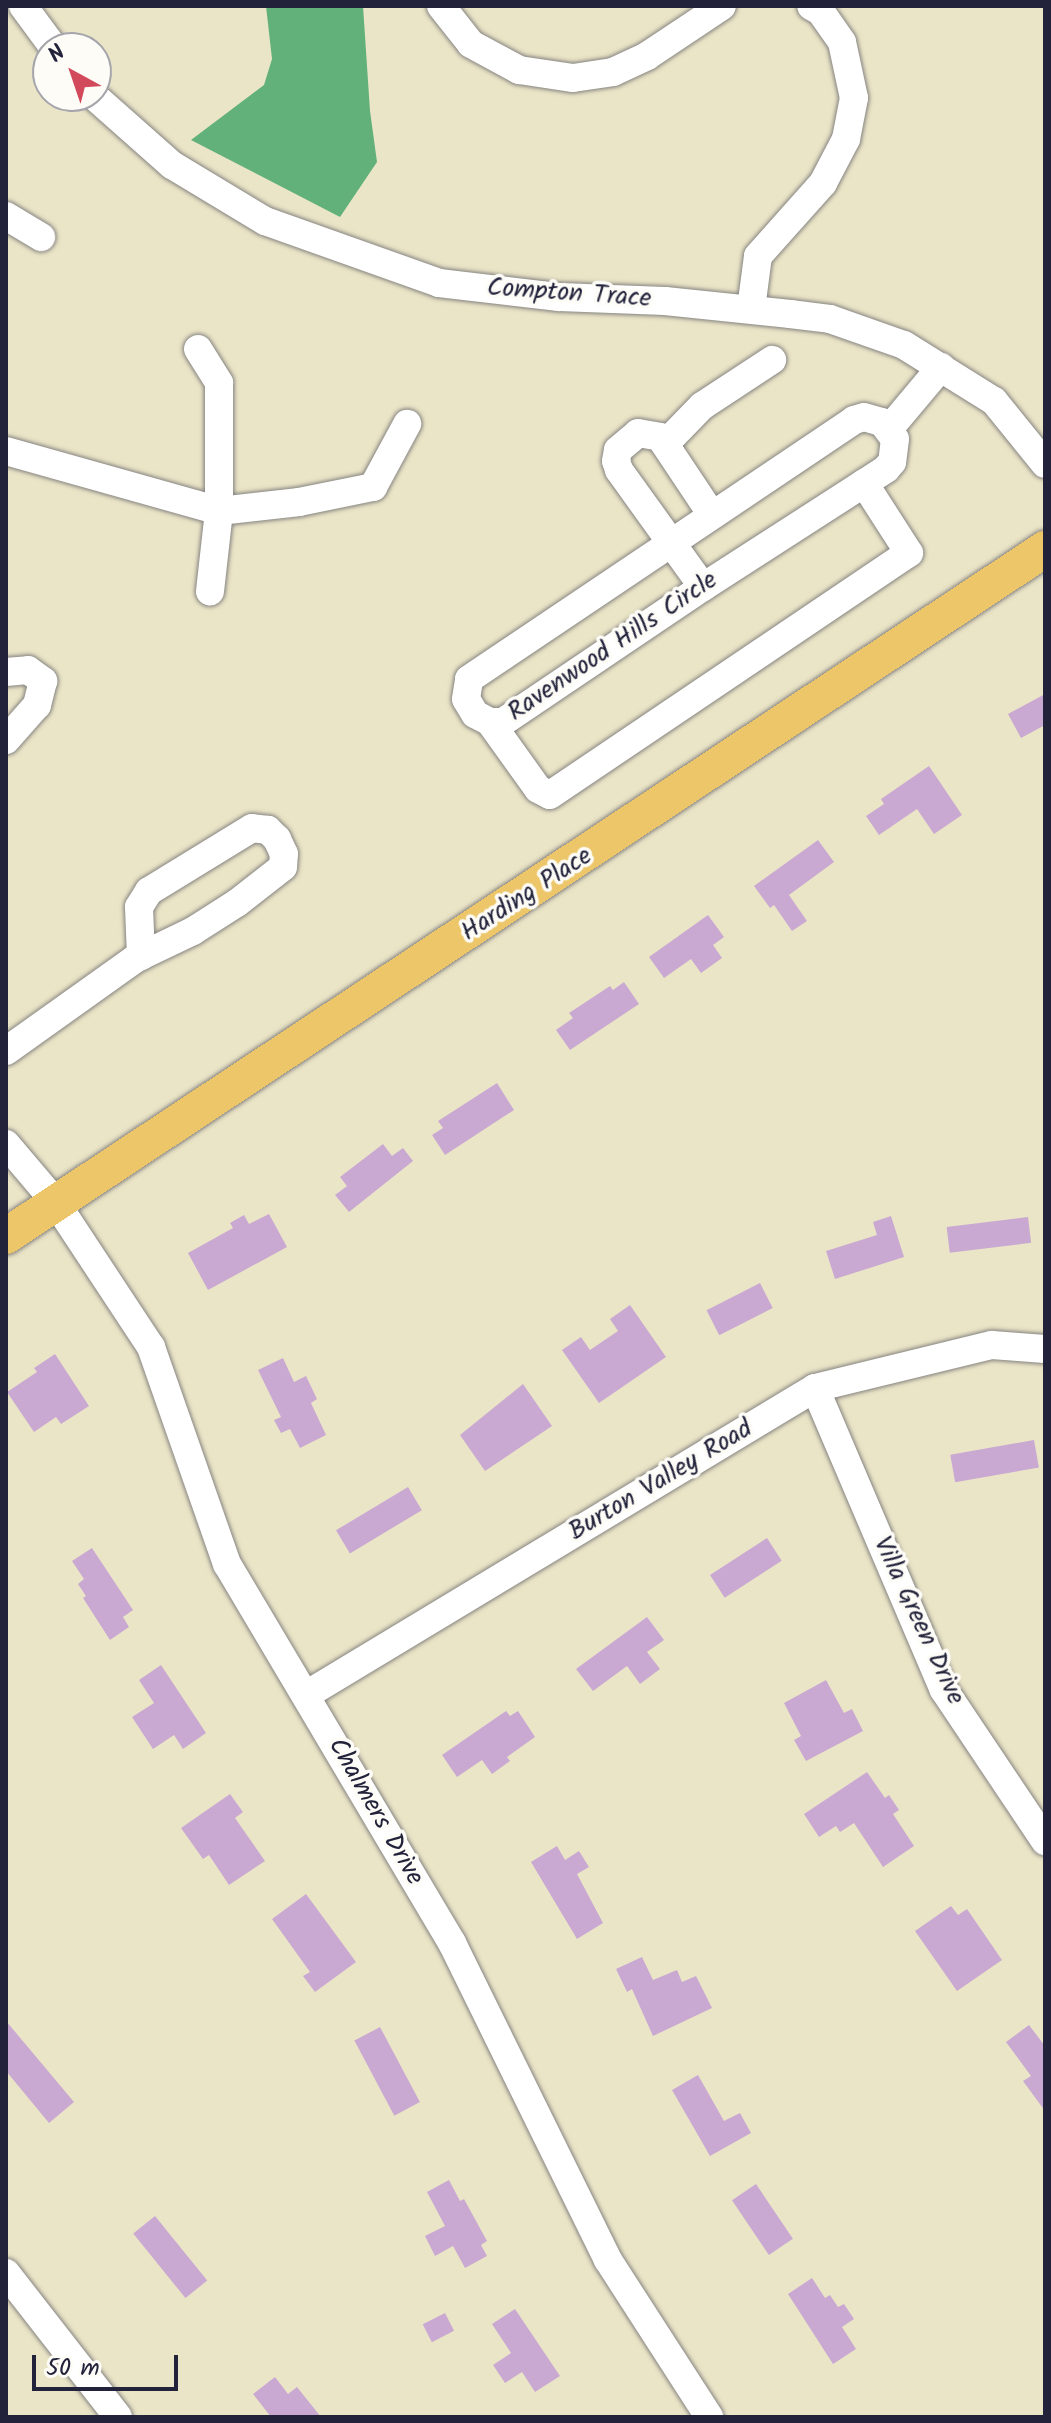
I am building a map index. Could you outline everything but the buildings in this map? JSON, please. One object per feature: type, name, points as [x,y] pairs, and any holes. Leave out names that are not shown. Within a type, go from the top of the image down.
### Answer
[{"type":"main road","name":"Harding Place","points":[[6,1236],[580,860],[1045,549]]},
{"type":"street","points":[[23,6],[42,32]]},
{"type":"street","points":[[441,6],[471,44],[519,70],[573,78],[613,72],[636,61],[722,6]]},
{"type":"street","points":[[751,309],[758,256],[823,183],[846,139],[854,98],[842,42],[820,11],[811,6]]},
{"type":"street","name":"Compton Trace","points":[[112,112],[172,165],[265,221],[439,283],[559,297],[751,309],[830,319],[904,345],[994,401],[1045,464]]},
{"type":"street","points":[[6,216],[41,237]]},
{"type":"street","points":[[198,349],[219,383],[219,511],[210,591]]},
{"type":"street","points":[[665,444],[702,406],[772,360]]},
{"type":"street","points":[[889,429],[941,367]]},
{"type":"street","name":"Ravenwood Hills Circle","points":[[873,419],[889,429],[895,439],[892,462],[864,483],[503,722],[490,722],[475,714],[466,699],[469,679],[854,420],[873,419]]},
{"type":"street","points":[[6,451],[219,511],[299,502],[373,487],[407,424]]},
{"type":"street","points":[[703,587],[616,461],[618,450],[638,433],[650,433],[665,444],[712,515]]},
{"type":"street","points":[[490,722],[538,789],[550,795],[900,562],[909,553],[907,546],[864,483]]},
{"type":"street","points":[[6,672],[28,670],[43,681],[37,705],[6,740]]},
{"type":"street","points":[[6,1051],[141,956],[193,931],[237,903],[283,867],[284,854],[277,839],[268,830],[252,828],[149,891],[139,907],[141,956]]},
{"type":"street","name":"Chalmers Drive","points":[[6,1144],[56,1203],[151,1347],[227,1564],[452,1943],[608,2260],[709,2417]]},
{"type":"street","name":"Burton Valley Road","points":[[306,1695],[815,1388],[992,1345],[1045,1349]]},
{"type":"street","name":"Villa Green Drive","points":[[815,1388],[944,1690],[1045,1841]]},
{"type":"street","points":[[6,2273],[107,2413]]},
{"type":"green space","points":[[266,6],[363,6],[370,111],[377,162],[340,217],[191,140],[264,85],[272,59]]}]
